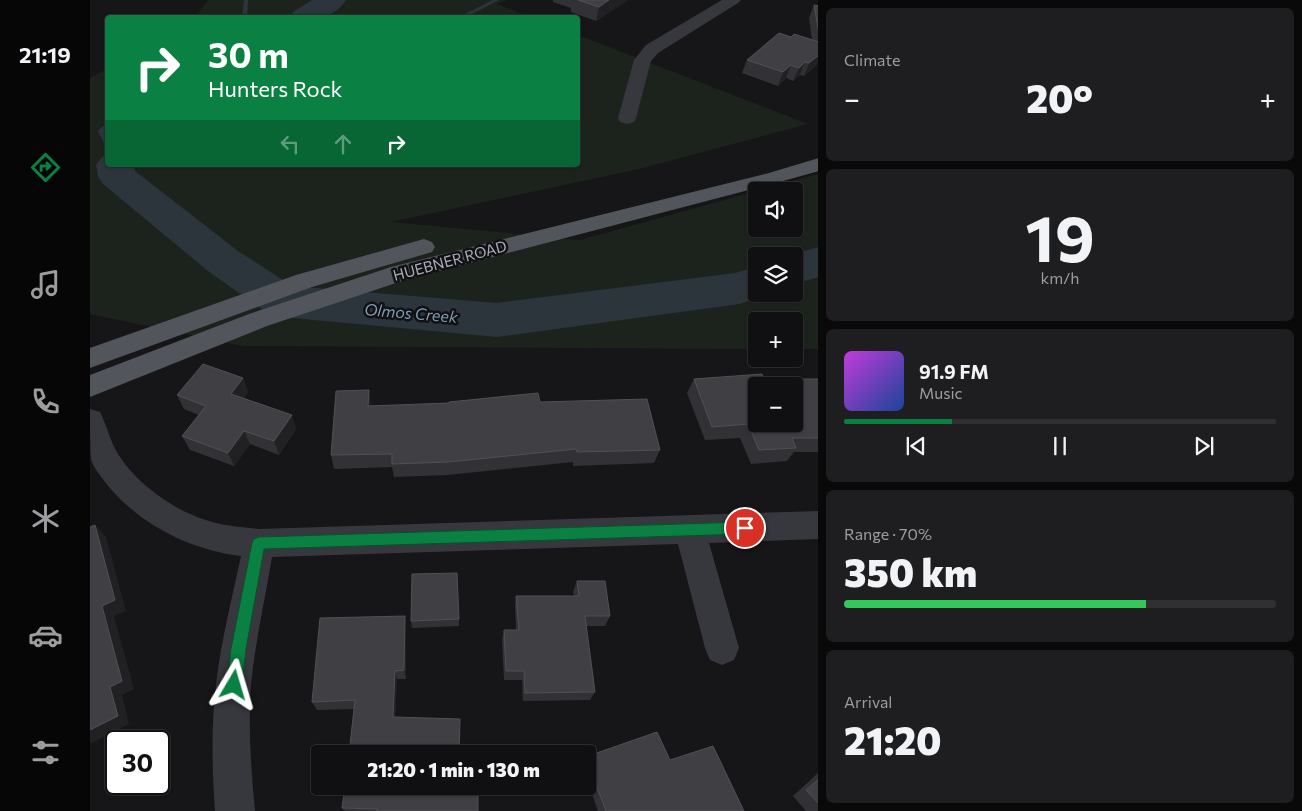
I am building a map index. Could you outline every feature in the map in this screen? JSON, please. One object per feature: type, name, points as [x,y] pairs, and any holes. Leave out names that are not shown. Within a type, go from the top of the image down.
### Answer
[{"type":"main road","name":"HUEBNER ROAD","points":[[90,358],[248,299],[354,266],[818,147]]},
{"type":"main road","name":"HUEBNER ROAD","points":[[90,386],[258,320],[399,273],[668,205],[818,164]]},
{"type":"street","points":[[627,118],[643,60],[652,48],[733,0]]},
{"type":"street","points":[[90,420],[100,450],[123,484],[159,513],[181,524],[223,539],[259,543],[690,531],[818,525]]},
{"type":"street","points":[[690,531],[722,648]]},
{"type":"street","points":[[235,811],[231,762],[232,703],[239,649],[259,543]]},
{"type":"shaded area","points":[[208,0],[506,0],[497,4],[526,15],[197,15]]},
{"type":"shaded area","points":[[580,36],[808,124],[639,169],[391,222],[580,240],[748,193],[748,237],[803,237],[803,182],[789,182],[818,174],[818,349],[803,349],[803,312],[748,312],[748,349],[243,346],[90,314],[90,78],[105,70],[105,167],[580,167]]},
{"type":"building","points":[[578,0],[609,0],[599,7]]},
{"type":"building","points":[[814,5],[818,6],[818,27]]},
{"type":"building","points":[[779,33],[791,37],[794,34],[818,42],[818,56],[809,63],[805,62],[799,68],[791,65],[783,72],[747,60]]},
{"type":"building","points":[[203,364],[243,378],[231,394],[292,415],[274,441],[244,431],[228,453],[182,436],[206,406],[177,395]]},
{"type":"building","points":[[762,374],[763,377],[748,377],[748,424],[712,427],[694,379]]},
{"type":"building","points":[[803,379],[818,379],[818,438],[792,438],[796,448],[759,450],[751,432],[803,432]]},
{"type":"building","points":[[369,390],[368,406],[449,403],[538,393],[540,402],[647,399],[660,450],[577,452],[576,449],[448,462],[392,464],[392,454],[331,455],[336,391]]},
{"type":"building","points":[[95,525],[115,600],[102,606],[122,681],[110,687],[118,716],[90,730],[90,527]]},
{"type":"building","points":[[457,573],[459,619],[411,621],[412,574]]},
{"type":"building","points":[[577,581],[605,581],[610,616],[585,616],[595,692],[525,693],[524,671],[506,671],[504,630],[519,630],[516,596],[579,596]]},
{"type":"building","points":[[405,616],[404,670],[395,671],[393,717],[460,719],[459,745],[350,745],[355,700],[312,702],[320,618]]},
{"type":"building","points":[[657,732],[670,760],[713,746],[744,811],[606,811],[596,785],[596,753]]},
{"type":"building","points":[[818,780],[818,803],[806,790]]},
{"type":"building","points":[[344,795],[478,795],[478,811],[377,811],[377,809],[342,808]]},
{"type":"waterway","points":[[244,15],[246,0]]},
{"type":"waterway","name":"Olmos Creek","points":[[309,15],[332,0]]},
{"type":"waterway","points":[[465,15],[497,0]]},
{"type":"waterway","points":[[105,126],[101,131],[105,140]]},
{"type":"waterway","name":"Olmos Creek","points":[[115,167],[117,176],[223,261],[282,301],[497,320],[739,288],[748,285]]},
{"type":"waterway","name":"Olmos Creek","points":[[803,266],[818,261]]},
{"type":"route","points":[[234,685],[259,543],[745,528]]}]
